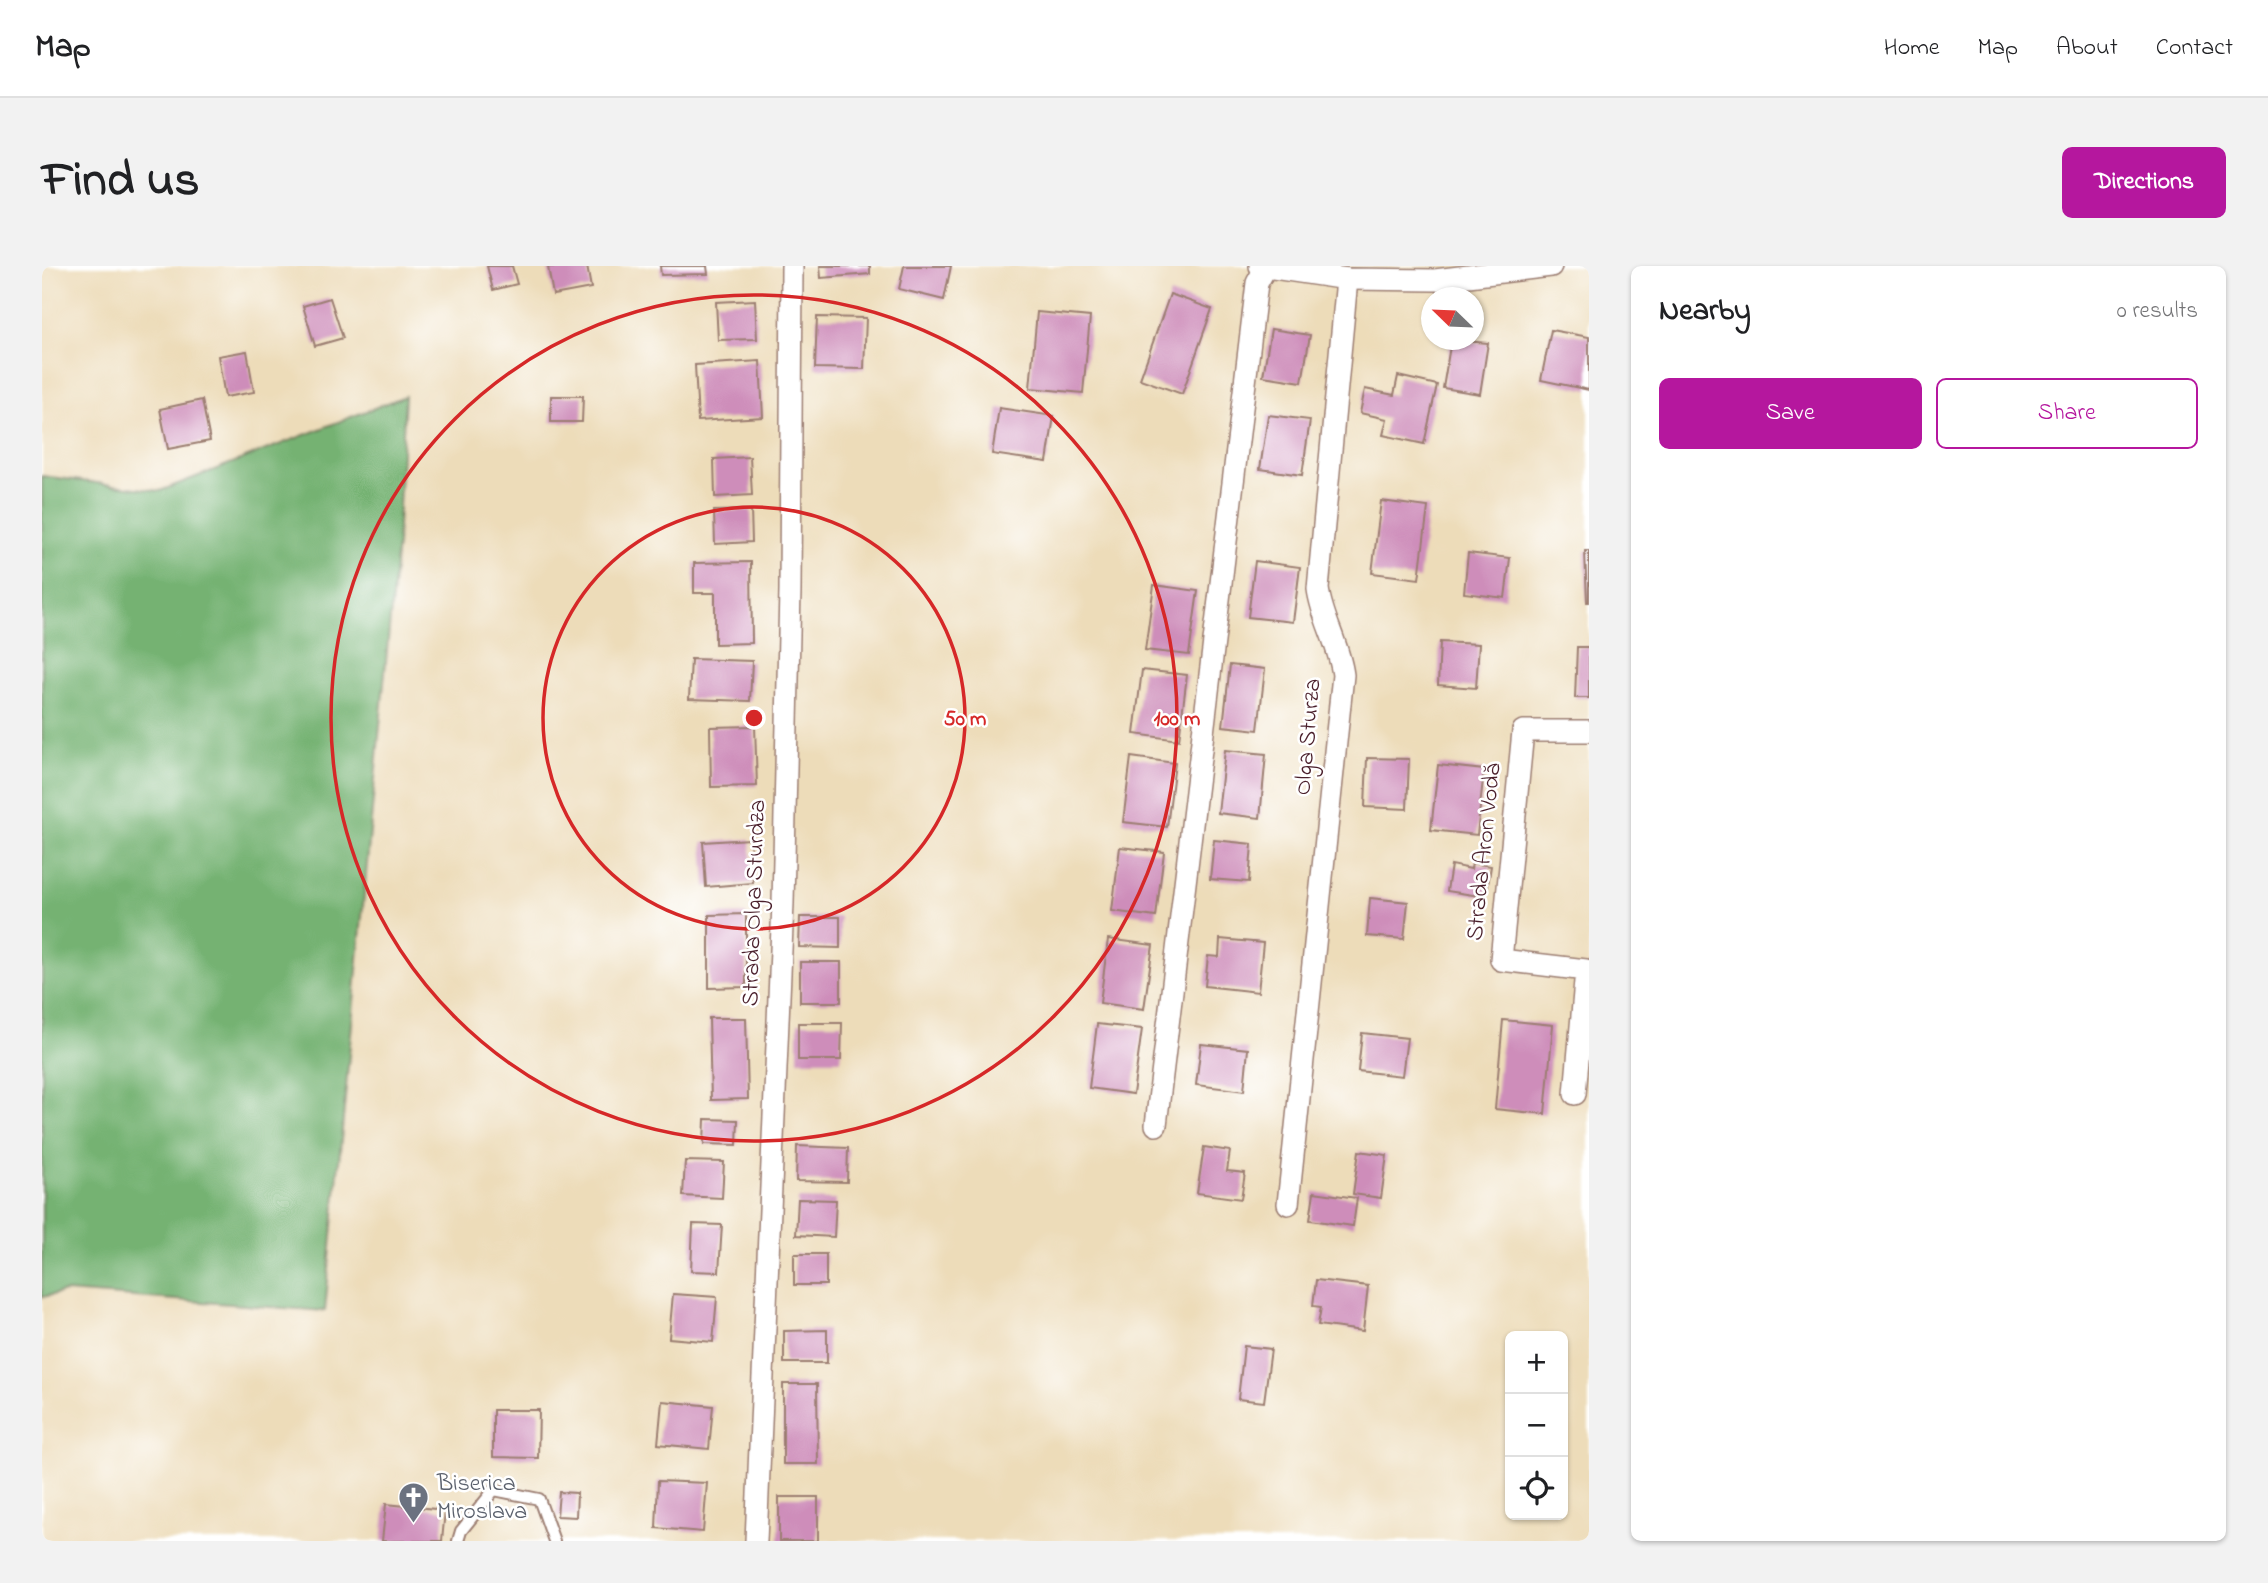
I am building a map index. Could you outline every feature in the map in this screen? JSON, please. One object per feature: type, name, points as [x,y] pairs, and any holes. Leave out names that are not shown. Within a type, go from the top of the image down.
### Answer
[{"type":"street","name":"Strada Olga Sturdza","points":[[756,1541],[783,904],[790,603],[792,266]]},
{"type":"street","points":[[1156,1125],[1257,283],[1263,267],[1347,279],[1435,280],[1551,266]]},
{"type":"street","name":"Olga Sturza","points":[[1288,1203],[1342,675],[1339,650],[1320,607],[1318,589],[1347,279]]},
{"type":"street","name":"Strada Aron Vodă","points":[[1575,1094],[1586,970],[1501,960],[1523,731],[1589,731]]},
{"type":"lane","points":[[458,1541],[461,1531],[494,1490],[539,1499],[554,1541]]},
{"type":"green space","points":[[405,396],[397,544],[325,1311],[66,1292],[42,1297],[42,476],[160,491]]},
{"type":"building","points":[[487,266],[512,266],[517,284],[493,290]]},
{"type":"building","points":[[587,266],[591,288],[553,295],[548,267]]},
{"type":"building","points":[[660,266],[707,266],[708,274],[661,275]]},
{"type":"building","points":[[820,266],[870,266],[870,274],[821,278]]},
{"type":"building","points":[[904,266],[951,266],[944,300],[899,289]]},
{"type":"building","points":[[1170,294],[1212,309],[1182,394],[1140,379]]},
{"type":"building","points":[[330,298],[343,338],[315,346],[303,306]]},
{"type":"building","points":[[755,300],[757,339],[718,340],[716,302]]},
{"type":"building","points":[[1037,312],[1090,317],[1083,393],[1030,388]]},
{"type":"building","points":[[817,317],[866,318],[864,369],[815,368]]},
{"type":"building","points":[[1271,329],[1310,335],[1302,382],[1263,376]]},
{"type":"building","points":[[1551,330],[1589,337],[1589,390],[1541,380]]},
{"type":"building","points":[[1484,343],[1488,343],[1480,394],[1443,388],[1449,350],[1484,350]]},
{"type":"building","points":[[247,351],[254,392],[225,397],[218,356]]},
{"type":"building","points":[[760,361],[763,417],[698,421],[695,365]]},
{"type":"building","points":[[1398,376],[1437,385],[1424,444],[1383,435],[1387,419],[1360,413],[1365,389],[1394,395]]},
{"type":"building","points":[[551,396],[583,396],[582,422],[551,422]]},
{"type":"building","points":[[202,400],[210,441],[168,449],[160,409]]},
{"type":"building","points":[[999,408],[1054,416],[1047,462],[992,454]]},
{"type":"building","points":[[1268,415],[1310,420],[1302,475],[1260,469]]},
{"type":"building","points":[[750,457],[752,495],[715,497],[714,459]]},
{"type":"building","points":[[1381,501],[1428,507],[1419,579],[1372,573]]},
{"type":"building","points":[[751,510],[752,542],[715,544],[714,511]]},
{"type":"building","points":[[1585,551],[1589,551],[1589,602],[1587,602]]},
{"type":"building","points":[[1468,553],[1510,558],[1505,598],[1464,593]]},
{"type":"building","points":[[1255,561],[1300,567],[1293,622],[1248,617]]},
{"type":"building","points":[[751,562],[752,643],[715,644],[715,593],[694,593],[694,563]]},
{"type":"building","points":[[1154,585],[1198,591],[1189,655],[1145,650]]},
{"type":"building","points":[[1440,642],[1479,644],[1476,688],[1438,685]]},
{"type":"building","points":[[1577,647],[1589,647],[1589,698],[1575,698]]},
{"type":"building","points":[[691,659],[752,661],[750,701],[689,699]]},
{"type":"building","points":[[1230,665],[1265,669],[1258,730],[1223,726]]},
{"type":"building","points":[[1142,670],[1187,675],[1179,740],[1134,734]]},
{"type":"building","points":[[755,726],[757,786],[711,787],[710,727]]},
{"type":"building","points":[[1225,750],[1266,754],[1260,818],[1218,813]]},
{"type":"building","points":[[1131,757],[1175,763],[1167,827],[1123,822]]},
{"type":"building","points":[[1367,758],[1409,759],[1407,809],[1365,807]]},
{"type":"building","points":[[1438,765],[1484,770],[1477,835],[1431,830]]},
{"type":"building","points":[[750,839],[753,883],[706,887],[703,842]]},
{"type":"building","points":[[1214,840],[1252,844],[1249,882],[1210,879]]},
{"type":"building","points":[[1120,847],[1164,852],[1156,917],[1112,911]]},
{"type":"building","points":[[1472,863],[1491,866],[1486,897],[1447,891],[1451,865],[1471,869]]},
{"type":"building","points":[[1370,898],[1408,902],[1404,939],[1367,936]]},
{"type":"building","points":[[746,914],[746,987],[709,988],[709,915]]},
{"type":"building","points":[[800,917],[840,917],[840,948],[799,947]]},
{"type":"building","points":[[1108,939],[1153,945],[1144,1009],[1100,1003]]},
{"type":"building","points":[[1220,939],[1263,943],[1258,992],[1205,986],[1208,956],[1219,957]]},
{"type":"building","points":[[800,962],[841,962],[841,1002],[800,1002]]},
{"type":"building","points":[[709,1018],[746,1018],[748,1099],[711,1100]]},
{"type":"building","points":[[1503,1020],[1553,1025],[1545,1114],[1495,1109]]},
{"type":"building","points":[[798,1023],[842,1023],[841,1060],[798,1060]]},
{"type":"building","points":[[1097,1024],[1142,1029],[1133,1094],[1089,1088]]},
{"type":"building","points":[[1362,1033],[1407,1038],[1402,1076],[1358,1071]]},
{"type":"building","points":[[1201,1044],[1248,1049],[1244,1091],[1196,1085]]},
{"type":"building","points":[[705,1119],[738,1120],[737,1145],[704,1144]]},
{"type":"building","points":[[797,1146],[848,1148],[847,1182],[796,1181]]},
{"type":"building","points":[[1204,1147],[1230,1151],[1227,1171],[1245,1173],[1241,1199],[1197,1193]]},
{"type":"building","points":[[1359,1151],[1387,1155],[1381,1198],[1353,1194]]},
{"type":"building","points":[[685,1161],[724,1162],[722,1198],[683,1196]]},
{"type":"building","points":[[1314,1192],[1357,1198],[1353,1226],[1310,1220]]},
{"type":"building","points":[[798,1199],[836,1200],[834,1237],[796,1235]]},
{"type":"building","points":[[693,1224],[722,1225],[719,1272],[691,1271]]},
{"type":"building","points":[[794,1254],[826,1254],[826,1285],[794,1285]]},
{"type":"building","points":[[1316,1280],[1368,1286],[1363,1331],[1318,1325],[1321,1307],[1313,1306]]},
{"type":"building","points":[[673,1294],[717,1297],[713,1342],[669,1338]]},
{"type":"building","points":[[827,1330],[827,1363],[784,1363],[784,1331]]},
{"type":"building","points":[[1244,1346],[1271,1349],[1264,1402],[1238,1399]]},
{"type":"building","points":[[783,1384],[817,1384],[818,1464],[783,1464]]},
{"type":"building","points":[[662,1401],[713,1406],[709,1449],[658,1444]]},
{"type":"building","points":[[493,1410],[539,1410],[538,1458],[493,1457]]},
{"type":"building","points":[[658,1481],[707,1483],[703,1532],[656,1528]]},
{"type":"building","points":[[559,1492],[577,1493],[576,1517],[557,1516]]},
{"type":"building","points":[[779,1497],[818,1497],[818,1541],[779,1541]]},
{"type":"building","name":"Biserica Miroslava","points":[[386,1504],[445,1510],[442,1541],[382,1541]]},
{"type":"place","name":"Biserica Miroslava","points":[[414,1525]]}]
